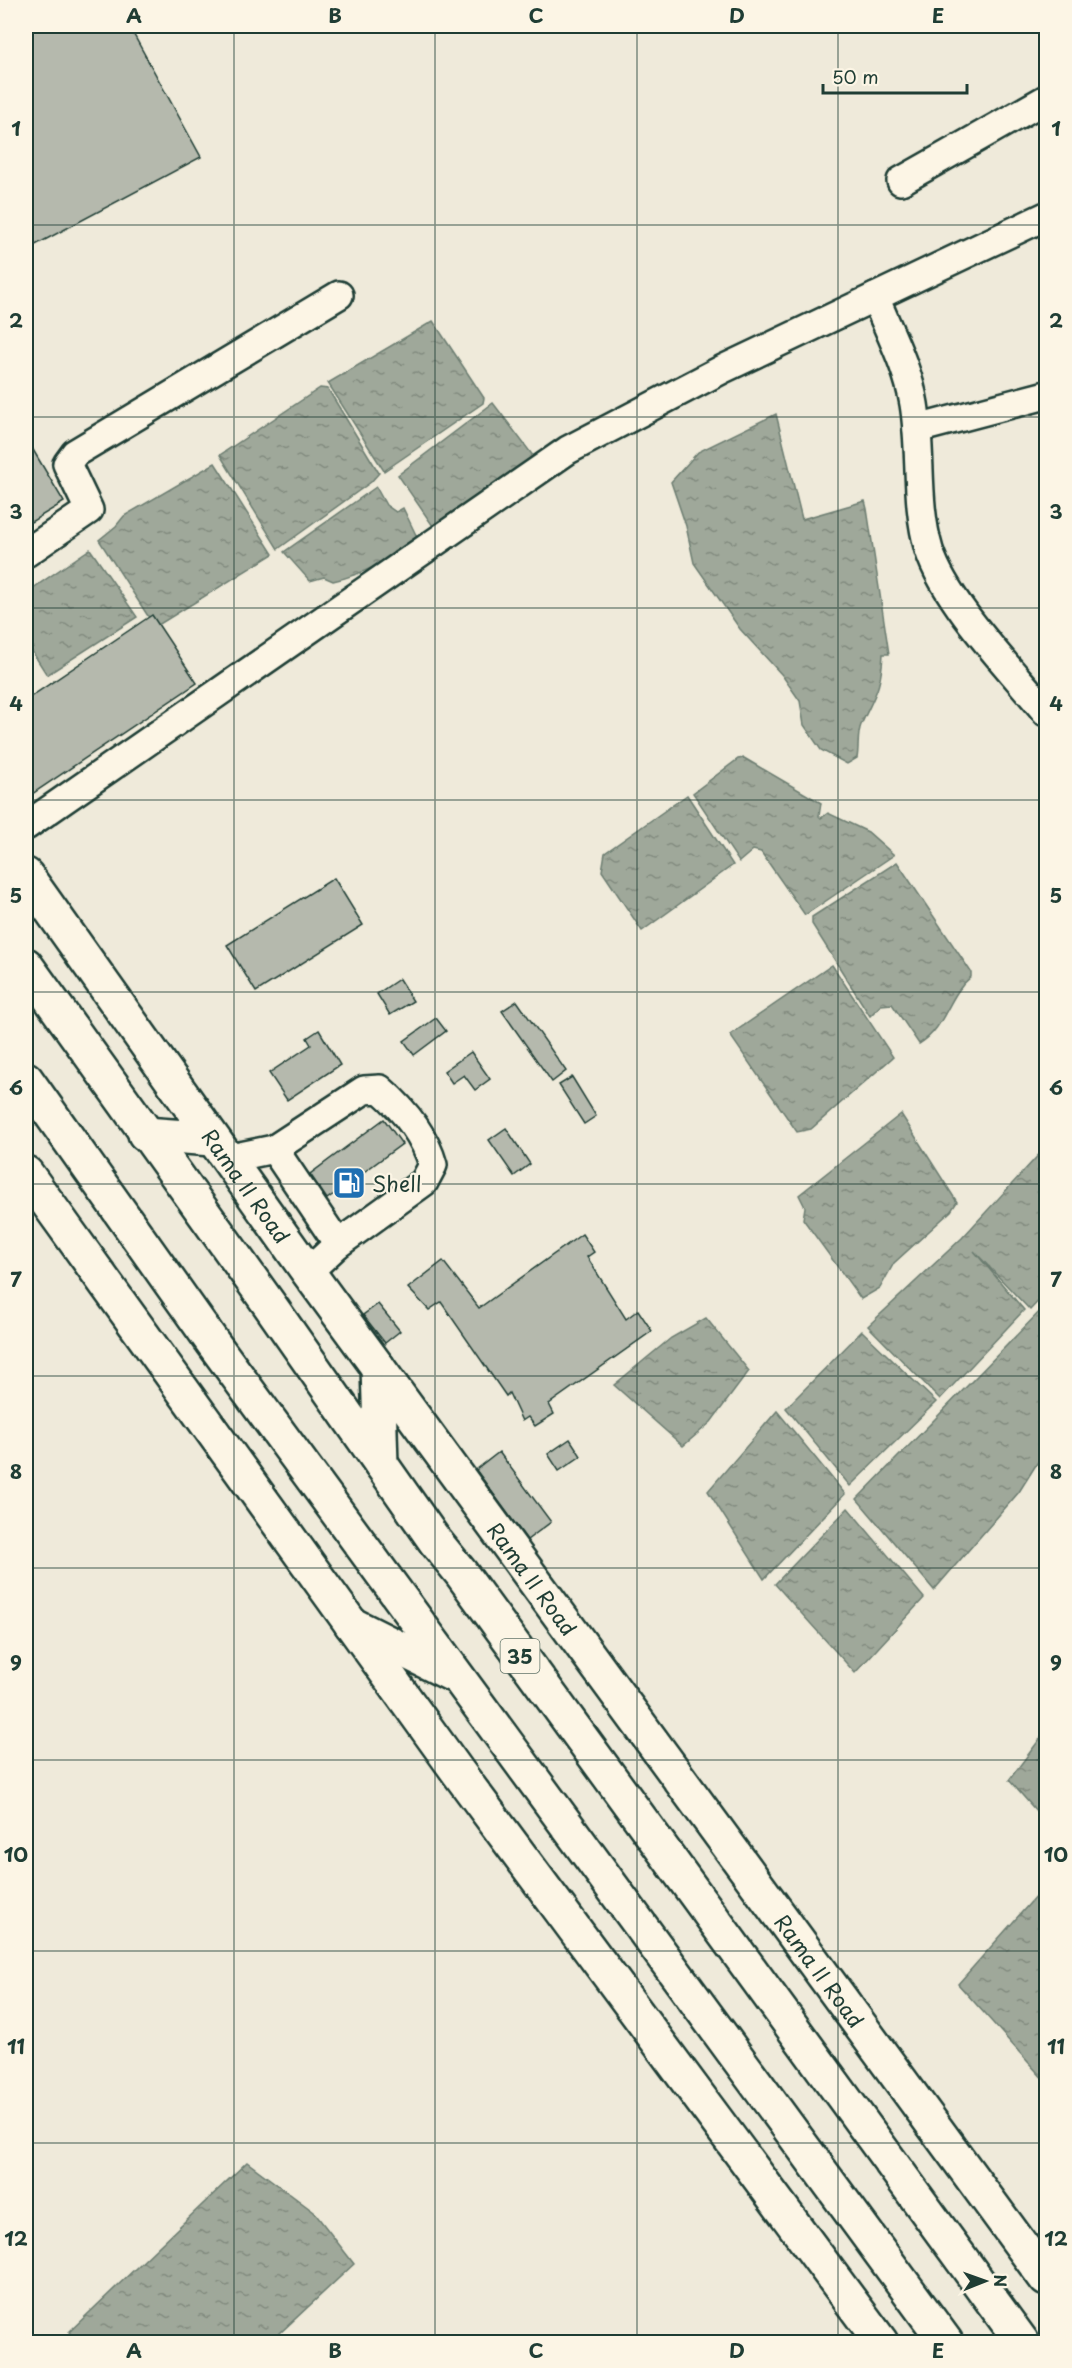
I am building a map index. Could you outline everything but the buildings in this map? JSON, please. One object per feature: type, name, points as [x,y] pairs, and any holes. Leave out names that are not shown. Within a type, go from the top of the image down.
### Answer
[{"type":"main road","name":"Rama II Road","points":[[26,875],[308,1272],[1047,2279]]},
{"type":"main road","name":"35","points":[[26,965],[381,1464],[1022,2343]]},
{"type":"main road","points":[[26,1078],[213,1343],[946,2343]]},
{"type":"main road","points":[[145,1134],[219,1149]]},
{"type":"main road","points":[[26,1173],[351,1624],[881,2343]]},
{"type":"main road","points":[[378,1367],[381,1464]]},
{"type":"main road","points":[[351,1624],[459,1678]]},
{"type":"street","points":[[901,181],[1047,99]]},
{"type":"street","points":[[26,826],[568,450],[723,369],[1047,216]]},
{"type":"street","points":[[26,553],[89,510],[67,464],[75,453],[339,295]]},
{"type":"street","points":[[875,297],[906,372],[917,429],[921,506],[929,549],[939,574],[972,621],[1037,686],[1047,712]]},
{"type":"street","points":[[917,429],[1047,395]]},
{"type":"street","points":[[219,1149],[274,1149],[364,1090],[381,1089],[393,1100],[428,1146],[433,1165],[424,1182],[338,1244],[308,1272]]},
{"type":"street","points":[[274,1149],[338,1244]]},
{"type":"water","points":[[433,321],[484,398],[483,403],[384,471],[328,383]]},
{"type":"water","points":[[320,388],[328,389],[379,473],[371,482],[278,549],[220,455]]},
{"type":"water","points":[[493,403],[534,457],[435,529],[398,475]]},
{"type":"water","points":[[776,414],[802,519],[865,501],[867,509],[889,654],[883,654],[879,684],[860,729],[857,758],[847,764],[821,750],[804,725],[800,701],[782,675],[740,629],[694,563],[686,526],[671,482],[698,452]]},
{"type":"water","points":[[215,463],[273,554],[155,627],[99,540],[124,516]]},
{"type":"water","points":[[376,487],[386,505],[396,512],[403,508],[417,537],[388,559],[367,570],[333,581],[324,577],[310,581],[284,552]]},
{"type":"water","points":[[90,549],[137,617],[47,675],[26,642],[26,593]]},
{"type":"water","points":[[744,758],[821,803],[819,816],[821,818],[828,813],[868,832],[894,855],[805,915],[761,852],[753,850],[739,862],[693,793],[738,759]]},
{"type":"water","points":[[687,795],[733,865],[642,931],[602,871],[605,853]]},
{"type":"water","points":[[897,862],[971,972],[971,977],[957,993],[936,1029],[919,1044],[892,1004],[881,1005],[870,1016],[812,924],[812,917]]},
{"type":"water","points":[[832,965],[893,1057],[811,1129],[797,1132],[730,1035]]},
{"type":"water","points":[[901,1114],[957,1202],[951,1211],[894,1263],[880,1288],[861,1299],[803,1219],[805,1207],[799,1195]]},
{"type":"water","points":[[1046,1147],[1046,1293],[1030,1310],[974,1251],[1024,1310],[940,1399],[868,1326],[962,1238]]},
{"type":"water","points":[[1046,1305],[1046,1449],[1019,1492],[934,1590],[857,1499]]},
{"type":"water","points":[[706,1318],[749,1371],[711,1422],[683,1446],[614,1385],[671,1338]]},
{"type":"water","points":[[862,1331],[936,1402],[850,1486],[786,1408]]},
{"type":"water","points":[[777,1411],[845,1494],[764,1579],[708,1491]]},
{"type":"water","points":[[848,1508],[924,1598],[855,1673],[775,1584]]},
{"type":"water","points":[[1046,1731],[1046,1822],[1009,1780]]},
{"type":"water","points":[[1046,1885],[1046,2082],[958,1984]]},
{"type":"water","points":[[247,2162],[314,2212],[354,2264],[279,2334],[274,2342],[78,2342],[69,2332]]},
{"type":"place","name":"Shell","points":[[349,1183]]}]
